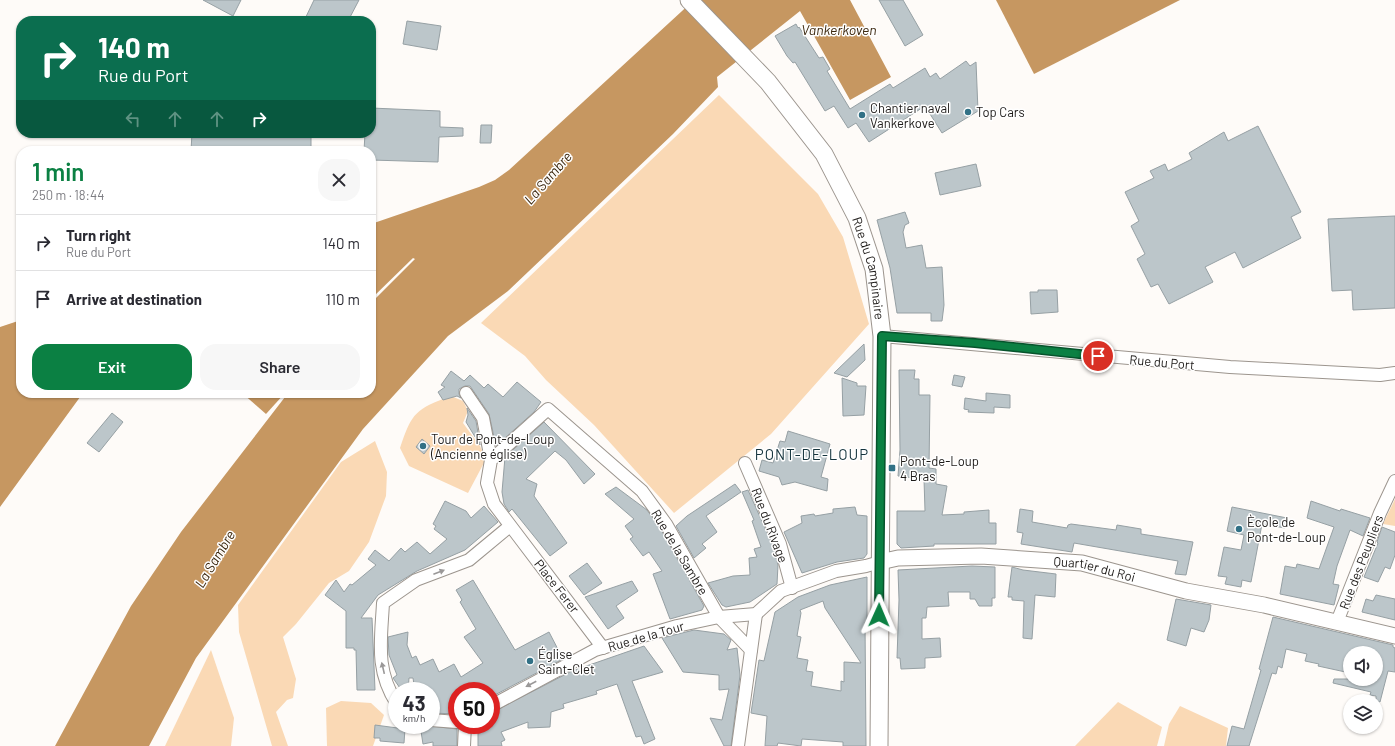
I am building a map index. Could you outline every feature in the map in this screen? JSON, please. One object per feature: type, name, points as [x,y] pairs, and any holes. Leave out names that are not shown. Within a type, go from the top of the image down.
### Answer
[{"type":"main road","name":"Rue du Campinaire","points":[[689,0],[768,82],[824,154],[857,218],[874,269],[882,336],[879,746]]},
{"type":"street","name":"Rue du Port","points":[[882,336],[1230,367],[1380,375],[1395,373]]},
{"type":"street","points":[[388,690],[380,654],[383,603],[416,580],[469,560],[510,526],[494,504],[487,483],[491,460],[483,418],[466,393]]},
{"type":"street","name":"Rue de la Sambre","points":[[491,460],[548,409],[642,491],[666,524],[719,618],[751,650]]},
{"type":"street","name":"Rue du Rivage","points":[[745,463],[780,544],[792,588]]},
{"type":"street","name":"Rue des Peupliers","points":[[1337,622],[1380,513],[1395,481]]},
{"type":"street","name":"Place Ferer","points":[[510,526],[577,610],[603,648]]},
{"type":"street","name":"Quartier du Roi","points":[[756,614],[781,591],[836,571],[866,566],[898,558],[981,556],[1082,563],[1186,591],[1264,605],[1395,636]]},
{"type":"street","points":[[738,746],[756,614]]},
{"type":"street","name":"Rue de la Tour","points":[[500,701],[595,650],[677,626],[719,618],[756,614]]},
{"type":"street","points":[[464,746],[465,734]]},
{"type":"shaded area","points":[[719,95],[818,194],[843,237],[869,324],[771,434],[674,513],[594,425],[546,380],[525,356],[481,323]]},
{"type":"shaded area","points":[[451,396],[463,401],[468,411],[463,423],[480,446],[486,459],[468,493],[409,466],[400,448],[408,427],[417,413],[430,405]]},
{"type":"shaded area","points":[[375,441],[387,472],[386,496],[369,542],[349,571],[329,583],[296,624],[283,637],[296,679],[293,698],[287,700],[276,712],[288,746],[272,746],[239,632],[238,605],[341,462]]},
{"type":"shaded area","points":[[1395,499],[1395,526],[1383,524]]},
{"type":"shaded area","points":[[211,650],[234,718],[231,746],[165,746]]},
{"type":"shaded area","points":[[341,701],[371,703],[384,715],[373,746],[327,746],[326,708]]},
{"type":"shaded area","points":[[1118,702],[1162,727],[1157,746],[1075,746]]},
{"type":"shaded area","points":[[1180,706],[1228,728],[1226,746],[1164,746],[1169,724]]},
{"type":"water","points":[[694,0],[850,0],[891,77],[850,100],[800,11],[717,77],[718,87],[673,134],[508,291],[448,336],[363,429],[196,658],[149,746],[55,746],[131,606],[181,532],[284,398],[376,398],[376,298],[415,259],[413,258],[376,294],[376,222],[479,187],[495,180],[509,170]]},
{"type":"water","points":[[996,0],[1180,0],[1034,74]]},
{"type":"water","points":[[16,322],[16,398],[79,398],[0,507],[0,327]]},
{"type":"water","points":[[248,398],[280,398],[266,414]]},
{"type":"building","points":[[203,0],[241,0],[233,16]]},
{"type":"building","points":[[314,0],[359,0],[351,16],[306,16]]},
{"type":"building","points":[[879,0],[903,0],[923,35],[905,46]]},
{"type":"building","points":[[407,21],[441,26],[437,50],[403,44]]},
{"type":"building","points":[[796,24],[819,58],[823,57],[830,69],[827,71],[850,109],[890,84],[893,88],[925,68],[930,77],[936,73],[940,79],[966,61],[970,66],[976,62],[978,111],[942,133],[925,106],[869,142],[856,123],[848,128],[834,106],[825,111],[795,62],[793,63],[787,56],[775,36]]},
{"type":"building","points":[[376,108],[440,111],[440,127],[463,128],[463,136],[439,137],[438,162],[376,160],[376,146],[364,146],[365,138],[376,138]]},
{"type":"building","points":[[481,125],[492,125],[491,143],[480,143]]},
{"type":"building","points":[[1258,126],[1301,212],[1291,217],[1301,238],[1243,268],[1235,252],[1205,267],[1213,282],[1169,304],[1158,284],[1151,287],[1137,259],[1145,254],[1131,226],[1139,221],[1125,192],[1154,178],[1150,171],[1165,164],[1168,171],[1192,159],[1189,153],[1224,132],[1228,141]]},
{"type":"building","points":[[192,138],[311,138],[311,146],[191,146]]},
{"type":"building","points":[[976,164],[981,186],[940,195],[935,173]]},
{"type":"building","points":[[905,212],[909,223],[905,225],[903,232],[906,248],[922,245],[926,268],[942,267],[944,305],[942,321],[931,321],[931,313],[897,313],[890,268],[877,220]]},
{"type":"building","points":[[1395,216],[1395,308],[1353,310],[1352,290],[1332,291],[1328,219]]},
{"type":"building","points":[[1038,290],[1057,290],[1058,312],[1031,314],[1030,292],[1038,292]]},
{"type":"building","points":[[864,344],[865,360],[847,377],[834,373]]},
{"type":"building","points":[[899,370],[915,370],[914,379],[919,379],[919,395],[930,395],[929,468],[936,469],[936,484],[947,486],[942,515],[964,514],[964,512],[989,510],[989,523],[996,523],[996,544],[934,544],[934,546],[901,548],[897,544],[897,511],[925,511],[924,479],[898,476],[900,450]]},
{"type":"building","points":[[451,371],[464,381],[470,375],[484,388],[488,384],[503,397],[517,382],[541,402],[534,412],[496,446],[489,414],[470,386],[465,386],[459,389],[461,398],[457,396],[443,400],[438,392],[445,387],[441,385]]},
{"type":"building","points":[[954,375],[965,377],[962,387],[952,385]]},
{"type":"building","points":[[842,378],[857,383],[857,386],[866,386],[864,415],[843,416]]},
{"type":"building","points":[[986,393],[1010,395],[1010,408],[994,407],[994,413],[968,412],[969,410],[964,409],[965,398],[986,401]]},
{"type":"building","points":[[467,408],[476,421],[480,445],[466,422],[468,415]]},
{"type":"building","points":[[112,413],[123,422],[99,452],[87,443]]},
{"type":"building","points":[[544,422],[595,474],[584,484],[566,460],[555,451],[526,479],[537,484],[534,496],[567,543],[550,556],[512,509],[509,512],[504,504],[502,492],[505,457]]},
{"type":"building","points":[[788,431],[830,444],[821,477],[828,479],[827,491],[795,482],[782,485],[779,477],[759,471],[762,460],[773,463],[780,441],[785,442]]},
{"type":"building","name":"Tour de Pont-de-Loup (Ancienne église)","points":[[422,439],[430,446],[424,454],[416,447]]},
{"type":"building","points":[[735,484],[741,492],[706,516],[717,532],[702,544],[706,548],[694,558],[676,526],[687,516]]},
{"type":"building","points":[[616,487],[647,510],[660,528],[704,606],[702,610],[670,619],[653,574],[662,571],[649,552],[643,556],[630,539],[633,537],[625,526],[634,519],[605,494]]},
{"type":"building","points":[[748,490],[773,546],[778,565],[777,584],[750,602],[726,607],[722,605],[708,583],[733,576],[750,575],[749,558],[757,557],[754,549],[761,547],[752,521],[754,520],[742,492]]},
{"type":"building","points":[[445,501],[466,511],[471,518],[484,506],[498,522],[465,550],[417,571],[378,595],[361,618],[372,618],[375,690],[357,690],[356,650],[354,650],[354,648],[346,648],[346,611],[325,595],[336,580],[344,592],[350,584],[352,585],[376,565],[368,559],[375,550],[389,561],[401,548],[405,552],[417,542],[430,554],[447,539],[434,529],[436,526],[433,524]]},
{"type":"building","points":[[1311,501],[1340,511],[1341,509],[1370,518],[1363,536],[1350,530],[1337,566],[1333,584],[1339,585],[1334,605],[1280,594],[1285,566],[1296,568],[1297,564],[1319,569],[1334,527],[1307,518]]},
{"type":"building","points":[[855,507],[857,515],[867,516],[867,554],[864,558],[837,562],[802,573],[784,532],[802,523],[801,516],[814,514],[815,516],[833,513],[833,509]]},
{"type":"building","points":[[1232,507],[1287,518],[1285,528],[1262,524],[1251,582],[1242,580],[1241,587],[1225,584],[1227,577],[1218,576],[1224,547],[1241,550],[1244,535],[1227,531]]},
{"type":"building","points":[[1020,509],[1033,511],[1032,522],[1067,528],[1068,525],[1071,524],[1116,530],[1117,525],[1141,529],[1141,534],[1193,542],[1186,575],[1175,574],[1178,561],[1074,543],[1072,552],[1021,544],[1023,533],[1017,532]]},
{"type":"building","points":[[1382,527],[1395,532],[1395,555],[1390,569],[1385,567],[1378,582],[1364,577],[1378,543],[1377,542]]},
{"type":"building","points":[[587,563],[602,583],[584,595],[569,576]]},
{"type":"building","points":[[972,566],[995,567],[995,598],[992,598],[992,606],[979,606],[975,599],[970,599],[970,592],[948,592],[949,606],[927,607],[926,618],[922,618],[922,639],[940,638],[941,657],[925,658],[925,668],[901,669],[900,658],[897,658],[899,600],[898,570]]},
{"type":"building","points":[[1012,567],[1023,570],[1056,574],[1055,597],[1035,595],[1032,639],[1023,638],[1024,601],[1012,600],[1012,597],[1008,597]]},
{"type":"building","points":[[867,577],[867,622],[865,622],[866,746],[843,746],[843,742],[802,739],[801,746],[778,743],[777,746],[765,746],[767,716],[751,713],[759,660],[764,661],[775,612],[798,597],[830,585]],"holes":[[[823,601],[825,608],[861,663],[844,662],[844,682],[841,681],[841,691],[811,686],[813,672],[806,671],[808,660],[797,658],[801,637],[797,636],[801,613],[800,610]]]},
{"type":"building","points":[[473,580],[515,650],[549,632],[563,659],[500,692],[500,682],[448,682],[448,714],[440,713],[440,682],[414,682],[413,678],[409,678],[409,682],[396,682],[393,678],[397,675],[389,655],[388,637],[408,632],[407,645],[412,658],[416,656],[420,665],[433,659],[439,672],[454,664],[461,677],[483,663],[464,637],[476,629],[460,602],[462,600],[456,590]]},
{"type":"building","points":[[632,581],[638,591],[616,606],[624,618],[608,629],[585,597]]},
{"type":"building","points":[[1376,595],[1395,599],[1395,620],[1362,612],[1366,599],[1373,601]]},
{"type":"building","points":[[1176,599],[1211,605],[1209,620],[1204,632],[1191,628],[1186,646],[1167,640]]},
{"type":"building","points":[[1273,617],[1393,645],[1395,648],[1395,672],[1388,671],[1382,694],[1370,694],[1371,692],[1346,686],[1383,686],[1383,646],[1343,646],[1343,671],[1318,666],[1319,664],[1305,661],[1307,654],[1286,649],[1282,668],[1278,666],[1276,674],[1272,673],[1249,746],[1227,746],[1232,726],[1244,729],[1261,670],[1259,669]]},
{"type":"building","points":[[694,630],[724,634],[731,640],[727,650],[737,648],[740,675],[731,746],[724,746],[710,718],[722,720],[729,689],[719,690],[719,675],[683,672],[662,638]]},
{"type":"building","points":[[644,646],[663,672],[632,681],[655,739],[644,744],[641,736],[636,737],[617,684],[596,691],[597,694],[563,704],[564,708],[551,712],[550,727],[528,728],[528,722],[501,732],[505,740],[501,742],[502,746],[478,746],[478,734],[500,734],[500,708],[572,671]]},
{"type":"building","points":[[1334,679],[1343,679],[1343,685],[1333,683]]},
{"type":"building","points":[[375,725],[388,727],[388,734],[405,734],[404,743],[380,741],[380,738],[374,738]]},
{"type":"building","points":[[440,727],[448,728],[448,734],[457,734],[457,746],[433,746],[433,742],[423,744],[421,734],[440,734]]},
{"type":"place","name":"Top Cars","points":[[968,112]]},
{"type":"place","name":"Chantier naval Vankerkove","points":[[862,115]]},
{"type":"place","name":"Tour de Pont-de-Loup (Ancienne église)","points":[[423,446]]},
{"type":"place","name":"Pont-de-Loup 4 Bras","points":[[892,468]]},
{"type":"place","name":"Ècole de Pont-de-Loup","points":[[1239,529]]},
{"type":"place","name":"Église Saint-Clet","points":[[530,661]]},
{"type":"district","name":"PONT-DE-LOUP","points":[[812,455]]},
{"type":"route","points":[[879,615],[882,336],[975,343],[1098,356]]},
{"type":"water label","name":"Vankerkoven","points":[[839,30]]},
{"type":"water label","name":"La Sambre","points":[[548,178]]},
{"type":"water label","name":"La Sambre","points":[[215,559]]}]
